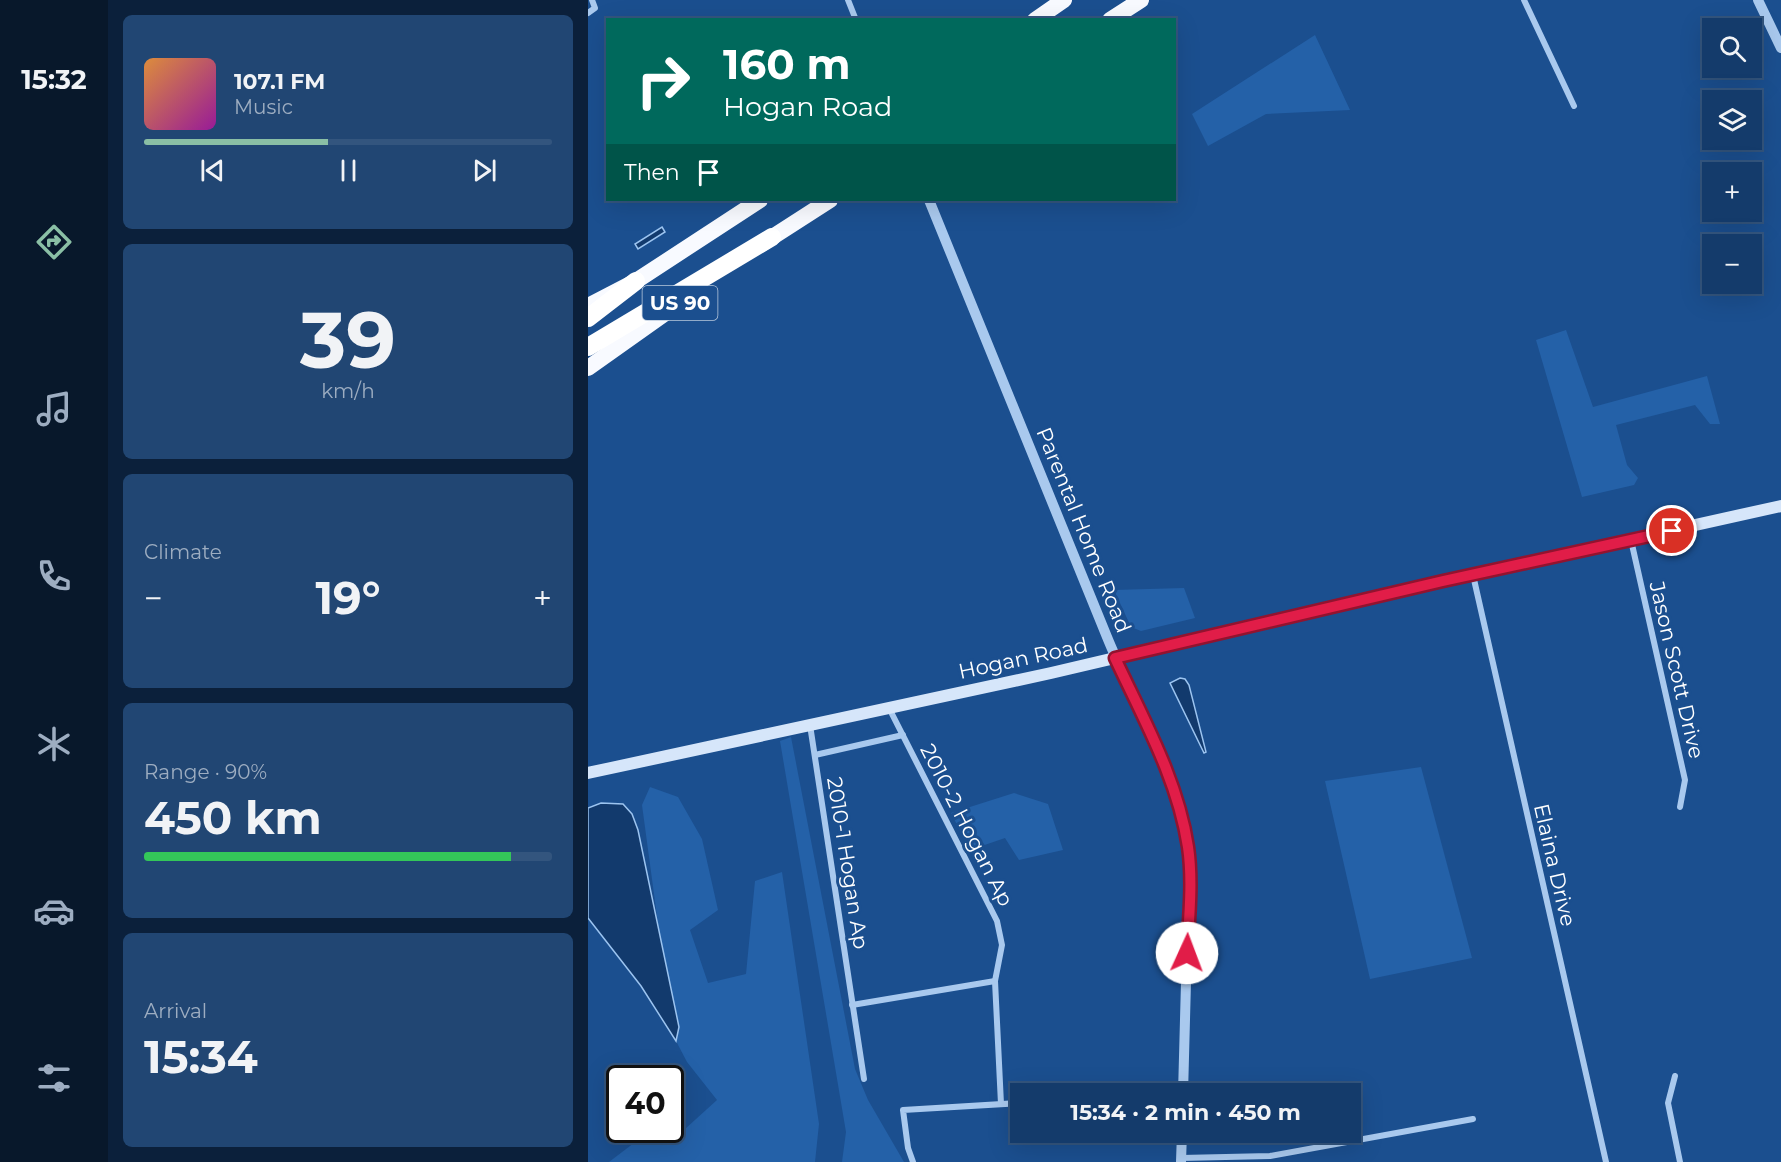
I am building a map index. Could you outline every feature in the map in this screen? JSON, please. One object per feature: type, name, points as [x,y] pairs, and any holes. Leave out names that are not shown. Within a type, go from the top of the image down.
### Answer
[{"type":"highway","points":[[1038,18],[1064,0]]},
{"type":"highway","points":[[1113,18],[1141,0]]},
{"type":"highway","name":"US 90","points":[[588,306],[636,281],[758,201]]},
{"type":"highway","name":"US 90","points":[[588,368],[772,237],[828,201]]},
{"type":"highway","points":[[588,347],[772,237]]},
{"type":"highway","points":[[588,318],[636,281]]},
{"type":"main road","name":"Hogan Road","points":[[588,773],[1115,658],[1781,506]]},
{"type":"street","points":[[588,13],[595,8],[592,0]]},
{"type":"street","points":[[848,0],[855,18]]},
{"type":"street","points":[[1524,0],[1574,106]]},
{"type":"street","points":[[1758,0],[1781,48]]},
{"type":"street","name":"Parental Home Road","points":[[929,201],[1115,658],[1157,748],[1173,789],[1188,847],[1189,911],[1183,1083]]},
{"type":"street","name":"Jason Scott Drive","points":[[1631,540],[1685,780],[1680,807]]},
{"type":"street","name":"Elaina Drive","points":[[1473,575],[1606,1162]]},
{"type":"street","name":"2010-2 Hogan Ap","points":[[889,707],[997,921],[1002,945],[995,981],[1001,1104]]},
{"type":"street","name":"2010-1 Hogan Ap","points":[[810,725],[864,1079]]},
{"type":"street","points":[[815,755],[903,735]]},
{"type":"street","points":[[852,1005],[995,981]]},
{"type":"street","points":[[1675,1077],[1668,1103],[1680,1162]]},
{"type":"street","points":[[913,1162],[908,1148],[903,1110],[1010,1104]]},
{"type":"street","points":[[1182,1143],[1181,1160],[1270,1156],[1473,1119]]},
{"type":"shaded area","points":[[1315,35],[1350,110],[1266,114],[1208,146],[1192,114]]},
{"type":"shaded area","points":[[662,227],[665,232],[638,249],[635,244]]},
{"type":"shaded area","points":[[1566,330],[1593,407],[1707,376],[1720,424],[1710,424],[1695,405],[1616,425],[1627,465],[1638,478],[1634,485],[1582,497],[1536,340]]},
{"type":"shaded area","points":[[1184,588],[1195,618],[1141,631],[1131,627],[1114,590]]},
{"type":"shaded area","points":[[1180,678],[1185,679],[1189,685],[1206,752],[1204,753],[1170,683]]},
{"type":"shaded area","points":[[791,737],[855,1069],[868,1100],[904,1162],[842,1162],[846,1132],[780,741]]},
{"type":"shaded area","points":[[1421,767],[1472,958],[1370,979],[1325,781]]},
{"type":"shaded area","points":[[650,787],[678,797],[702,839],[718,910],[690,930],[708,983],[746,974],[755,881],[782,872],[819,1124],[815,1162],[609,1162],[634,1143],[684,1143],[684,1128],[717,1100],[687,1062],[676,1041],[679,1027],[659,931],[642,805]]},
{"type":"shaded area","points":[[1014,793],[1048,804],[1063,850],[1019,860],[1005,838],[970,850],[951,813]]},
{"type":"shaded area","points":[[601,803],[623,804],[632,814],[638,830],[679,1027],[676,1041],[641,986],[588,918],[588,808]]},
{"type":"route","points":[[1187,953],[1188,847],[1173,789],[1157,748],[1115,658],[1443,581],[1672,531]]}]
